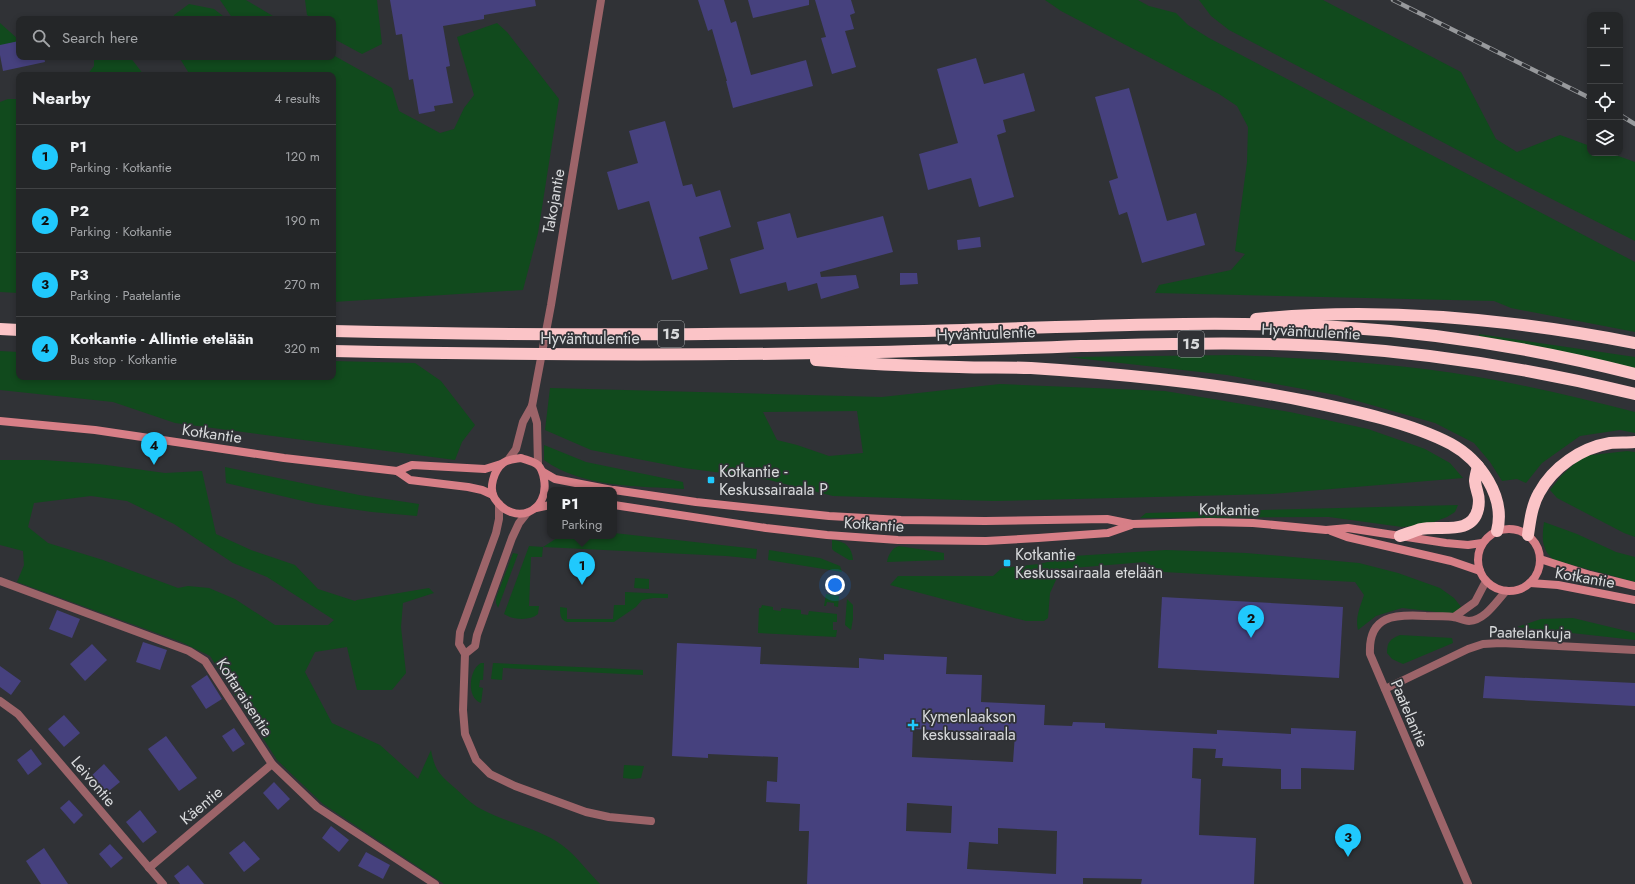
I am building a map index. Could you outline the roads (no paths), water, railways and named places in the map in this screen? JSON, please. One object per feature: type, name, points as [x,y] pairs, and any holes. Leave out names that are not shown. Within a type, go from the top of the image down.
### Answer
[{"type":"highway","points":[[1199,324],[1337,313],[1396,315],[1498,321],[1635,343]]},
{"type":"highway","name":"Hyväntuulentie","points":[[336,331],[575,334],[804,334],[1199,324],[1337,327],[1434,336],[1546,354],[1635,374]]},
{"type":"highway","points":[[0,329],[16,330]]},
{"type":"highway","name":"Hyväntuulentie","points":[[336,351],[566,354],[743,354],[1175,344],[1334,347],[1400,352],[1493,364],[1635,394]]},
{"type":"highway","points":[[743,354],[876,364],[1036,369],[1160,379],[1245,390],[1330,406],[1372,416],[1434,436],[1452,445],[1468,456],[1487,478],[1496,496],[1499,522],[1497,531]]},
{"type":"highway","points":[[1528,535],[1538,494],[1551,475],[1579,454],[1596,447],[1611,443],[1635,442]]},
{"type":"highway","points":[[1400,536],[1422,529],[1462,527],[1472,520],[1478,511],[1479,497],[1475,482],[1478,466]]},
{"type":"street","name":"Takojantie","points":[[505,462],[516,449],[523,422],[532,406],[537,382],[601,0]]},
{"type":"street","name":"Takojantie","points":[[532,406],[537,423],[538,465]]},
{"type":"street","name":"Kotkantie","points":[[0,421],[95,430],[284,458],[397,471],[410,480],[468,486],[482,490],[492,496]]},
{"type":"street","points":[[527,513],[516,514],[508,511],[492,496],[494,476],[505,462],[521,458],[538,465],[543,472],[545,485],[544,496],[536,508]]},
{"type":"street","name":"Kotkantie","points":[[397,471],[412,465],[486,469],[505,462]]},
{"type":"street","name":"Kotkantie","points":[[543,472],[555,479],[597,487]]},
{"type":"street","name":"Kotkantie","points":[[617,491],[711,504],[829,516],[901,520],[985,521],[1107,519],[1132,524],[1202,522],[1253,523],[1326,530],[1348,528],[1446,543],[1468,545],[1482,543]]},
{"type":"street","points":[[499,504],[499,519],[496,534],[460,632],[458,644],[465,654],[463,710],[465,734],[476,760],[490,774],[515,786],[586,812],[610,817],[651,821]]},
{"type":"street","name":"Kotkantie","points":[[617,505],[766,528],[827,535],[898,540],[986,541],[1038,538],[1108,533],[1132,524]]},
{"type":"street","points":[[465,654],[475,646],[477,635],[512,538],[519,523],[527,513],[536,508],[547,506]]},
{"type":"street","points":[[1513,528],[1528,535],[1534,541],[1539,550],[1539,568],[1536,576],[1523,588],[1506,591],[1492,586],[1486,581],[1480,571],[1478,562],[1482,543],[1488,536],[1497,531],[1513,528]]},
{"type":"street","name":"Kotkantie","points":[[1326,530],[1347,537],[1451,561],[1480,571]]},
{"type":"street","name":"Kotkantie","points":[[1540,559],[1583,573],[1635,586]]},
{"type":"street","name":"Kottaraisentie","points":[[0,581],[189,651],[205,661],[272,764],[317,807],[435,884]]},
{"type":"street","points":[[1454,617],[1475,602],[1486,581]]},
{"type":"street","name":"Kotkantie","points":[[1530,583],[1558,585],[1635,600]]},
{"type":"street","name":"Paatelantie","points":[[1468,884],[1370,654],[1370,642],[1374,629],[1385,619],[1404,614],[1454,617],[1468,621],[1479,618],[1490,610],[1506,591]]},
{"type":"street","name":"Paatelankuja","points":[[1385,688],[1468,649],[1483,644],[1501,643],[1635,650]]},
{"type":"street","name":"Leivontie","points":[[0,701],[18,714],[163,884]]},
{"type":"street","name":"Käentie","points":[[148,868],[272,764]]},
{"type":"railway","points":[[1393,0],[1587,97]]},
{"type":"railway","points":[[1623,117],[1635,124]]},
{"type":"place","name":"Kotkantie - Allintie etelään","points":[[154,465]]},
{"type":"place","name":"Kotkantie - Keskussairaala P","points":[[711,480]]},
{"type":"place","name":"Kotkantie Keskussairaala etelään","points":[[1007,563]]},
{"type":"place","name":"P1","points":[[582,585]]},
{"type":"place","name":"P2","points":[[1251,638]]},
{"type":"place","name":"Kymenlaakson keskussairaala","points":[[913,725]]},
{"type":"place","name":"P3","points":[[1348,857]]}]
